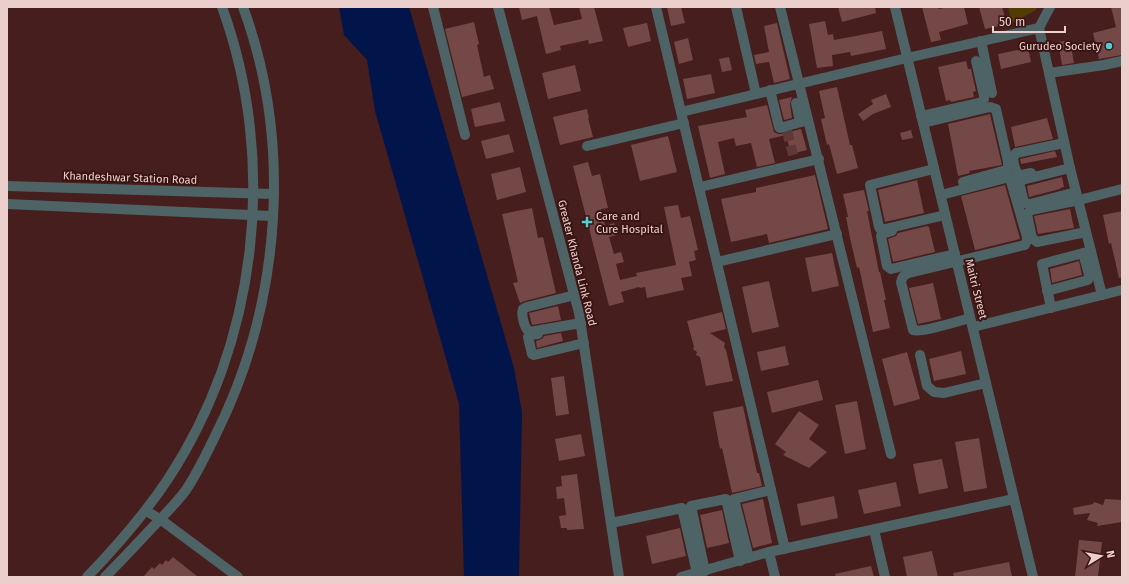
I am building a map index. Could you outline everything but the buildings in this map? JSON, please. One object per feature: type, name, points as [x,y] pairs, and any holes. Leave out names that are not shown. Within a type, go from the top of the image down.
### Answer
[{"type":"street","points":[[87,577],[116,547],[146,511],[189,444],[221,371],[234,333],[243,294],[249,254],[253,214],[253,193],[251,142],[247,105],[234,47],[222,7]]},
{"type":"street","points":[[106,577],[186,489],[207,454],[241,378],[263,298],[270,257],[273,216],[274,194],[271,132],[267,102],[254,42],[243,7]]},
{"type":"street","points":[[434,7],[465,135]]},
{"type":"street","name":"Greater Khanda Link Road","points":[[498,7],[575,295],[584,343],[619,577]]},
{"type":"street","points":[[656,7],[785,549]]},
{"type":"street","points":[[736,7],[756,94]]},
{"type":"street","points":[[780,7],[799,83],[806,122]]},
{"type":"street","name":"Maitri Street","points":[[896,7],[907,58],[1033,577]]},
{"type":"street","points":[[1047,291],[1088,280],[1089,275],[1086,232],[1039,28],[1050,7]]},
{"type":"street","points":[[681,112],[799,83],[1039,28]]},
{"type":"street","points":[[981,41],[992,93]]},
{"type":"street","points":[[922,120],[982,102],[984,96],[976,61]]},
{"type":"street","points":[[1049,73],[1096,63],[1122,61]]},
{"type":"street","points":[[770,90],[780,128],[806,122]]},
{"type":"street","points":[[796,103],[806,122],[819,159],[836,234],[891,454]]},
{"type":"street","points":[[922,120],[990,107],[996,109],[1008,168],[1006,170],[940,192]]},
{"type":"street","points":[[787,131],[806,122]]},
{"type":"street","points":[[587,146],[684,123]]},
{"type":"street","points":[[1004,126],[1009,148],[1011,150],[1064,140]]},
{"type":"street","points":[[1064,140],[1016,153],[1013,158],[1017,174],[1022,175],[1070,166]]},
{"type":"street","points":[[700,187],[794,159],[819,159]]},
{"type":"street","points":[[1070,166],[1022,180],[1020,182],[1024,203],[1030,204],[1122,189]]},
{"type":"street","points":[[934,169],[870,185],[879,227],[882,229],[946,216]]},
{"type":"street","points":[[940,192],[1010,178],[1012,180],[1027,240],[1025,245],[956,258],[891,269],[887,266],[881,238],[882,234],[946,216]]},
{"type":"street","name":"Khandeshwar Station Road","points":[[7,186],[274,194]]},
{"type":"street","points":[[1078,196],[1028,211],[1032,238],[1034,241],[1040,242],[1086,232]]},
{"type":"street","points":[[7,204],[273,216]]},
{"type":"street","points":[[717,262],[836,234]]},
{"type":"street","points":[[1051,308],[1042,264],[1087,252]]},
{"type":"street","points":[[1087,252],[1102,295]]},
{"type":"street","points":[[956,258],[909,273],[902,278],[901,282],[911,328],[915,331],[1051,308],[1122,290]]},
{"type":"street","points":[[575,295],[527,307],[523,309],[523,316],[526,329],[529,332],[581,324]]},
{"type":"street","points":[[581,324],[530,335],[528,337],[532,354],[534,355],[584,343]]},
{"type":"street","points":[[920,355],[927,386],[934,392],[944,393],[986,382]]},
{"type":"street","points":[[744,559],[734,499],[771,490]]},
{"type":"street","points":[[701,572],[691,506],[726,499],[744,559]]},
{"type":"street","points":[[681,577],[769,552],[1014,499]]},
{"type":"street","points":[[611,523],[682,508],[701,572]]},
{"type":"street","points":[[146,511],[160,519],[232,575]]},
{"type":"street","points":[[874,530],[885,577]]},
{"type":"street","points":[[769,552],[775,577]]},
{"type":"shaded area","points":[[339,7],[409,7],[514,368],[522,412],[519,577],[464,577],[459,404],[375,111],[367,60],[344,35]]},
{"type":"shaded area","points":[[1008,7],[1037,7],[1036,10],[1012,23]]},
{"type":"tunnel","points":[[787,131],[793,155]]},
{"type":"place","name":"Gurudeo Society","points":[[1109,46]]},
{"type":"place","name":"Care and Cure Hospital","points":[[587,222]]}]
